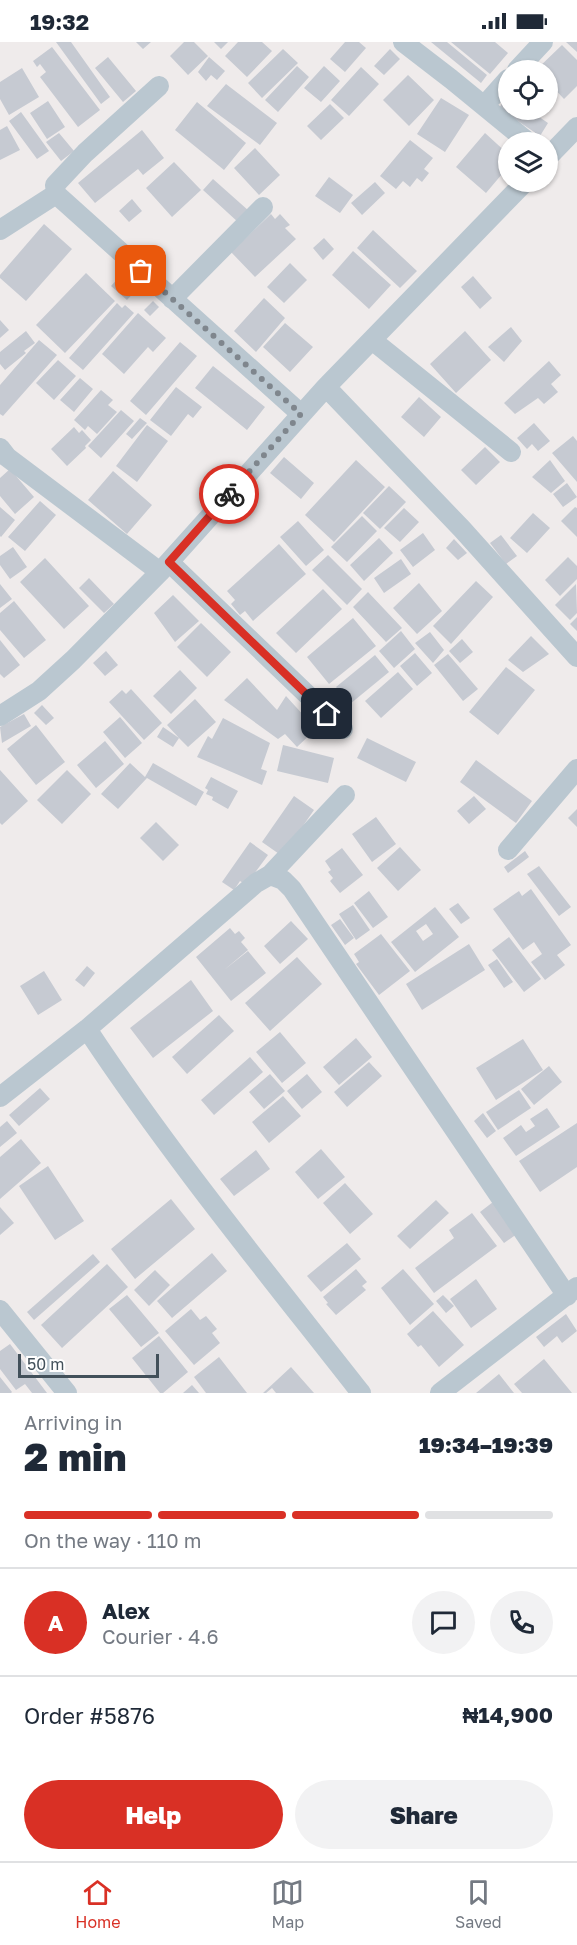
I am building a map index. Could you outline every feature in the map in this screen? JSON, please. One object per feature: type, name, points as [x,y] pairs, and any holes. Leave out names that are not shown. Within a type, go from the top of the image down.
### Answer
[{"type":"street","points":[[403,42],[516,132]]},
{"type":"street","points":[[526,60],[543,42]]},
{"type":"street","points":[[159,86],[85,153],[55,185],[56,194],[301,414]]},
{"type":"street","points":[[484,106],[498,90]]},
{"type":"street","points":[[558,147],[577,127]]},
{"type":"street","points":[[0,716],[39,691],[74,660],[165,567],[326,387],[515,192]]},
{"type":"street","points":[[0,230],[56,194]]},
{"type":"street","points":[[172,299],[263,207]]},
{"type":"street","points":[[372,340],[511,452]]},
{"type":"street","points":[[326,387],[454,521],[577,657]]},
{"type":"street","points":[[2,455],[165,567],[343,729]]},
{"type":"street","points":[[508,850],[577,769]]},
{"type":"street","points":[[0,1097],[87,1029],[256,883],[270,875],[345,795]]},
{"type":"street","points":[[270,875],[283,880],[292,889],[572,1292],[440,1393]]},
{"type":"street","points":[[87,1029],[120,1079],[204,1192],[361,1393]]},
{"type":"street","points":[[0,1310],[67,1393]]},
{"type":"building","points":[[56,42],[71,42],[110,97],[101,104]]},
{"type":"building","points":[[136,42],[151,42],[143,49]]},
{"type":"building","points":[[184,42],[194,42],[208,56],[188,75],[170,56]]},
{"type":"building","points":[[214,42],[228,42],[221,49]]},
{"type":"building","points":[[238,42],[262,42],[272,51],[247,77],[225,56]]},
{"type":"building","points":[[345,42],[359,42],[366,48],[345,72],[330,59]]},
{"type":"building","points":[[431,42],[447,42],[487,75],[481,83]]},
{"type":"building","points":[[451,42],[495,42],[508,53],[502,60],[498,60],[498,65],[490,74]]},
{"type":"building","points":[[566,42],[577,42],[577,52]]},
{"type":"building","points":[[562,45],[577,60],[577,86],[564,99],[558,93],[558,60],[546,60]]},
{"type":"building","points":[[52,47],[100,110],[78,127],[40,77],[46,72],[40,64],[37,67],[33,61]]},
{"type":"building","points":[[283,49],[298,63],[262,98],[248,83]]},
{"type":"building","points":[[390,49],[400,59],[384,75],[374,66]]},
{"type":"building","points":[[108,57],[136,91],[123,102],[95,68]]},
{"type":"building","points":[[209,57],[225,71],[217,80],[211,75],[206,81],[198,72]]},
{"type":"building","points":[[297,66],[309,77],[278,112],[265,100]]},
{"type":"building","points":[[324,66],[340,81],[321,102],[304,88]]},
{"type":"building","points":[[361,67],[379,84],[349,116],[331,100]]},
{"type":"building","points":[[22,68],[39,97],[9,115],[0,99],[0,82]]},
{"type":"building","points":[[408,75],[434,100],[409,126],[383,100]]},
{"type":"building","points":[[226,84],[277,123],[260,145],[207,106]]},
{"type":"building","points":[[441,98],[469,115],[445,152],[417,134]]},
{"type":"building","points":[[48,101],[65,127],[47,139],[30,113]]},
{"type":"building","points":[[197,102],[246,143],[224,170],[175,130]]},
{"type":"building","points":[[330,104],[344,118],[321,140],[307,126]]},
{"type":"building","points":[[21,112],[49,151],[37,159],[9,121]]},
{"type":"building","points":[[517,120],[544,120],[548,123],[542,132],[534,132]]},
{"type":"building","points":[[7,126],[20,150],[0,160],[0,130]]},
{"type":"building","points":[[142,130],[164,158],[143,175],[138,169],[95,203],[78,183]]},
{"type":"building","points":[[59,133],[74,151],[61,161],[46,142]]},
{"type":"building","points":[[485,133],[498,145],[498,179],[486,193],[456,167]]},
{"type":"building","points":[[410,140],[433,158],[424,169],[429,173],[422,182],[417,178],[410,187],[403,181],[396,189],[380,176]]},
{"type":"building","points":[[255,148],[280,175],[259,195],[234,168]]},
{"type":"building","points":[[174,162],[201,190],[172,217],[146,188]]},
{"type":"building","points":[[329,177],[353,195],[340,213],[315,196]]},
{"type":"building","points":[[213,179],[249,211],[239,223],[203,190]]},
{"type":"building","points":[[375,182],[385,193],[362,215],[351,203]]},
{"type":"building","points":[[132,199],[142,211],[129,222],[119,211]]},
{"type":"building","points":[[271,214],[275,219],[280,214],[290,225],[285,228],[296,239],[255,277],[231,252]]},
{"type":"building","points":[[44,224],[72,249],[26,301],[0,278],[0,275]]},
{"type":"building","points":[[373,230],[417,271],[400,288],[357,248]]},
{"type":"building","points":[[324,238],[334,249],[323,260],[313,248]]},
{"type":"building","points":[[353,251],[391,285],[369,309],[332,275]]},
{"type":"building","points":[[290,263],[307,280],[284,303],[267,287]]},
{"type":"building","points":[[86,273],[115,301],[65,353],[36,325]]},
{"type":"building","points":[[122,274],[138,288],[127,300],[111,286]]},
{"type":"building","points":[[473,276],[492,298],[480,309],[461,287]]},
{"type":"building","points":[[264,298],[285,318],[256,352],[234,331]]},
{"type":"building","points":[[153,301],[159,307],[150,316],[144,310]]},
{"type":"building","points":[[117,303],[122,308],[125,305],[134,313],[83,370],[69,358]]},
{"type":"building","points":[[138,313],[166,338],[153,352],[148,347],[124,374],[102,354]]},
{"type":"building","points":[[0,320],[9,330],[0,338]]},
{"type":"building","points":[[285,323],[313,347],[290,372],[263,347]]},
{"type":"building","points":[[511,327],[522,341],[504,362],[488,347]]},
{"type":"building","points":[[26,331],[35,343],[5,370],[0,364],[0,352]]},
{"type":"building","points":[[465,331],[491,360],[456,393],[430,364]]},
{"type":"building","points":[[39,340],[57,355],[3,416],[0,414],[0,385]]},
{"type":"building","points":[[180,342],[197,356],[146,415],[130,401]]},
{"type":"building","points":[[58,360],[76,376],[54,400],[36,383]]},
{"type":"building","points":[[549,361],[561,375],[551,384],[558,392],[544,404],[538,398],[515,414],[504,403]]},
{"type":"building","points":[[213,366],[265,407],[247,430],[195,388]]},
{"type":"building","points":[[80,378],[93,389],[74,412],[60,400]]},
{"type":"building","points":[[176,387],[202,407],[193,418],[188,414],[171,436],[150,420]]},
{"type":"building","points":[[101,390],[113,400],[108,405],[117,412],[97,434],[88,426],[85,430],[74,420]]},
{"type":"building","points":[[419,397],[441,417],[424,437],[401,417]]},
{"type":"building","points":[[121,410],[134,421],[101,458],[88,446]]},
{"type":"building","points":[[140,418],[147,423],[132,439],[126,434]]},
{"type":"building","points":[[534,423],[550,441],[538,451],[532,444],[527,449],[517,438]]},
{"type":"building","points":[[147,425],[168,441],[137,482],[116,466]]},
{"type":"building","points":[[74,427],[79,433],[82,430],[91,440],[67,466],[51,449]]},
{"type":"building","points":[[573,436],[577,441],[577,482],[552,453]]},
{"type":"building","points":[[485,447],[500,462],[476,485],[461,470]]},
{"type":"building","points":[[284,457],[314,483],[301,499],[270,473]]},
{"type":"building","points":[[356,460],[385,487],[334,542],[305,515]]},
{"type":"building","points":[[550,460],[565,481],[551,493],[532,477]]},
{"type":"building","points":[[10,469],[34,497],[15,514],[0,496],[0,478]]},
{"type":"building","points":[[113,471],[152,505],[127,534],[88,500]]},
{"type":"building","points":[[567,483],[577,497],[563,507],[553,494]]},
{"type":"building","points":[[389,486],[406,502],[380,529],[363,513]]},
{"type":"building","points":[[40,501],[56,515],[25,551],[8,537]]},
{"type":"building","points":[[0,507],[15,520],[1,537],[0,536]]},
{"type":"building","points":[[575,507],[577,508],[577,537],[561,521]]},
{"type":"building","points":[[404,508],[419,522],[400,542],[384,528]]},
{"type":"building","points":[[533,513],[550,528],[527,553],[510,538]]},
{"type":"building","points":[[362,516],[377,531],[347,562],[331,547]]},
{"type":"building","points":[[298,521],[324,550],[306,566],[280,537]]},
{"type":"building","points":[[423,533],[435,550],[413,567],[400,550]]},
{"type":"building","points":[[501,535],[517,556],[506,564],[490,543]]},
{"type":"building","points":[[379,538],[393,553],[364,581],[350,565]]},
{"type":"building","points":[[454,539],[467,553],[458,560],[446,548]]},
{"type":"building","points":[[279,544],[306,574],[253,621],[245,611],[240,615],[231,604],[235,600],[227,591]]},
{"type":"building","points":[[13,547],[27,567],[10,579],[0,565],[0,556]]},
{"type":"building","points":[[328,555],[362,589],[347,605],[312,570]]},
{"type":"building","points":[[568,557],[577,566],[577,579],[560,596],[545,580]]},
{"type":"building","points":[[45,558],[89,606],[64,629],[20,582]]},
{"type":"building","points":[[401,559],[411,574],[384,593],[374,578]]},
{"type":"building","points":[[89,578],[114,604],[104,613],[79,588]]},
{"type":"building","points":[[476,581],[493,597],[451,644],[433,626]]},
{"type":"building","points":[[419,583],[442,611],[417,634],[393,608]]},
{"type":"building","points":[[0,584],[12,599],[0,608]]},
{"type":"building","points":[[576,584],[577,613],[570,620],[555,605]]},
{"type":"building","points":[[323,589],[342,609],[296,653],[276,633]]},
{"type":"building","points":[[368,592],[402,628],[386,642],[353,607]]},
{"type":"building","points":[[173,595],[199,621],[175,642],[154,613]]},
{"type":"building","points":[[14,601],[46,640],[24,658],[0,630],[0,613]]},
{"type":"building","points":[[577,617],[577,631],[570,624]]},
{"type":"building","points":[[353,618],[376,646],[329,684],[307,657]]},
{"type":"building","points":[[201,623],[231,652],[207,677],[177,647]]},
{"type":"building","points":[[401,631],[415,649],[394,668],[379,651]]},
{"type":"building","points":[[430,632],[444,650],[433,663],[415,643]]},
{"type":"building","points":[[531,636],[549,654],[523,672],[508,660]]},
{"type":"building","points":[[462,639],[473,652],[460,663],[449,651]]},
{"type":"building","points":[[0,640],[20,665],[4,678],[0,674]]},
{"type":"building","points":[[106,651],[118,665],[105,676],[93,663]]},
{"type":"building","points":[[415,653],[432,673],[417,686],[400,666]]},
{"type":"building","points":[[448,654],[478,689],[463,701],[434,665]]},
{"type":"building","points":[[375,655],[389,672],[350,704],[336,687]]},
{"type":"building","points":[[506,667],[535,690],[498,735],[469,712]]},
{"type":"building","points":[[180,670],[197,688],[171,714],[153,696]]},
{"type":"building","points":[[398,672],[413,689],[381,718],[365,701]]},
{"type":"building","points":[[247,678],[277,710],[286,696],[316,729],[297,747],[285,734],[278,739],[224,700]]},
{"type":"building","points":[[131,689],[162,723],[144,740],[109,702],[122,690],[126,694]]},
{"type":"building","points":[[195,699],[216,722],[188,747],[167,725]]},
{"type":"building","points":[[42,705],[54,718],[46,725],[34,713]]},
{"type":"building","points":[[24,714],[31,726],[2,743],[0,727]]},
{"type":"building","points":[[120,717],[142,743],[125,758],[103,732]]},
{"type":"building","points":[[223,718],[270,743],[261,769],[267,771],[262,785],[197,757],[208,736],[212,739]]},
{"type":"building","points":[[36,725],[65,762],[36,785],[7,749]]},
{"type":"building","points":[[163,727],[179,738],[173,747],[157,737]]},
{"type":"building","points":[[367,738],[416,762],[406,782],[357,758]]},
{"type":"building","points":[[105,741],[124,764],[96,788],[77,765]]},
{"type":"building","points":[[283,745],[334,758],[328,783],[277,771]]},
{"type":"building","points":[[476,760],[532,801],[516,823],[460,782]]},
{"type":"building","points":[[130,763],[145,777],[153,763],[204,792],[196,806],[147,778],[118,809],[101,794]]},
{"type":"building","points":[[0,770],[28,801],[2,825],[0,823]]},
{"type":"building","points":[[67,770],[91,794],[62,824],[37,800]]},
{"type":"building","points":[[211,777],[238,791],[228,809],[206,794],[208,790],[205,788]]},
{"type":"building","points":[[294,796],[314,810],[282,856],[262,842]]},
{"type":"building","points":[[474,796],[486,809],[469,824],[457,811]]},
{"type":"building","points":[[577,809],[577,827],[568,818]]},
{"type":"building","points":[[376,817],[396,844],[372,862],[352,834]]},
{"type":"building","points":[[156,822],[179,845],[163,861],[140,838]]},
{"type":"building","points":[[250,842],[268,855],[246,885],[240,881],[234,890],[222,882]]},
{"type":"building","points":[[400,847],[421,870],[398,891],[377,868]]},
{"type":"building","points":[[342,848],[363,875],[340,893],[330,881],[333,878],[328,872],[331,870],[325,861]]},
{"type":"building","points":[[525,851],[529,857],[508,873],[504,867]]},
{"type":"building","points":[[539,866],[571,907],[559,916],[527,874]]},
{"type":"building","points":[[531,889],[571,945],[557,955],[565,965],[545,980],[531,962],[542,954],[534,942],[523,950],[493,909],[519,891],[522,896]]},
{"type":"building","points":[[369,891],[388,917],[373,928],[354,903]]},
{"type":"building","points":[[458,903],[470,918],[461,924],[449,909]]},
{"type":"building","points":[[353,905],[370,930],[356,940],[339,914]]},
{"type":"building","points":[[435,907],[459,937],[415,972],[391,942]],"holes":[[[426,924],[433,934],[423,941],[416,931]]]},
{"type":"building","points":[[340,919],[354,938],[345,945],[331,925]]},
{"type":"building","points":[[291,921],[308,939],[280,964],[264,946]]},
{"type":"building","points":[[230,928],[235,934],[239,931],[245,938],[241,942],[248,950],[224,970],[248,951],[266,973],[231,1001],[196,957]]},
{"type":"building","points":[[381,934],[410,971],[379,995],[356,964],[359,962],[354,954]]},
{"type":"building","points":[[509,937],[541,979],[524,992],[492,950]]},
{"type":"building","points":[[469,944],[485,970],[422,1010],[406,984]]},
{"type":"building","points":[[297,957],[322,984],[270,1031],[245,1003]]},
{"type":"building","points":[[497,959],[513,982],[504,988],[488,965]]},
{"type":"building","points":[[87,966],[95,973],[84,987],[75,980]]},
{"type":"building","points":[[44,971],[62,1000],[38,1015],[20,986]]},
{"type":"building","points":[[191,980],[213,1011],[153,1058],[130,1028]]},
{"type":"building","points":[[219,1015],[234,1031],[187,1074],[172,1057]]},
{"type":"building","points":[[280,1032],[306,1063],[282,1083],[256,1052]]},
{"type":"building","points":[[356,1038],[372,1057],[339,1085],[323,1067]]},
{"type":"building","points":[[523,1039],[543,1070],[496,1100],[476,1068]]},
{"type":"building","points":[[250,1057],[263,1072],[214,1115],[201,1100]]},
{"type":"building","points":[[369,1062],[382,1076],[347,1107],[334,1092]]},
{"type":"building","points":[[549,1066],[562,1082],[534,1105],[521,1089]]},
{"type":"building","points":[[270,1074],[285,1091],[264,1109],[249,1092]]},
{"type":"building","points":[[307,1074],[322,1092],[302,1109],[287,1091]]},
{"type":"building","points":[[40,1088],[50,1099],[19,1126],[9,1115]]},
{"type":"building","points":[[519,1090],[531,1108],[498,1130],[486,1112]]},
{"type":"building","points":[[283,1096],[301,1116],[269,1143],[252,1122]]},
{"type":"building","points":[[547,1108],[560,1127],[516,1156],[503,1138],[521,1125],[526,1132],[535,1126],[530,1119]]},
{"type":"building","points":[[483,1113],[496,1131],[487,1138],[474,1121]]},
{"type":"building","points":[[7,1121],[17,1133],[0,1147],[0,1127]]},
{"type":"building","points":[[577,1123],[577,1167],[540,1192],[519,1161]]},
{"type":"building","points":[[21,1139],[41,1163],[0,1199],[0,1157]]},
{"type":"building","points":[[321,1149],[345,1177],[318,1199],[295,1172]]},
{"type":"building","points":[[256,1150],[270,1169],[234,1196],[220,1179]]},
{"type":"building","points":[[48,1166],[84,1221],[55,1240],[19,1186]]},
{"type":"building","points":[[345,1183],[373,1214],[350,1234],[323,1203]]},
{"type":"building","points":[[171,1199],[195,1229],[135,1279],[111,1249]]},
{"type":"building","points":[[436,1200],[449,1213],[410,1249],[397,1236]]},
{"type":"building","points":[[493,1202],[517,1234],[504,1243],[480,1212]]},
{"type":"building","points":[[0,1207],[14,1223],[0,1235]]},
{"type":"building","points":[[472,1213],[497,1246],[434,1293],[415,1268],[454,1238],[449,1230]]},
{"type":"building","points":[[347,1243],[361,1259],[321,1292],[307,1276]]},
{"type":"building","points":[[212,1253],[227,1271],[172,1318],[157,1301]]},
{"type":"building","points":[[93,1254],[100,1262],[34,1320],[27,1312]]},
{"type":"building","points":[[107,1264],[128,1287],[62,1348],[41,1325]]},
{"type":"building","points":[[356,1269],[367,1282],[362,1286],[366,1290],[336,1315],[323,1297]]},
{"type":"building","points":[[403,1269],[434,1304],[410,1325],[381,1288]]},
{"type":"building","points":[[155,1270],[170,1285],[149,1306],[134,1290]]},
{"type":"building","points":[[476,1279],[497,1309],[471,1328],[450,1299]]},
{"type":"building","points":[[127,1295],[159,1333],[141,1347],[109,1309]]},
{"type":"building","points":[[443,1295],[454,1306],[446,1313],[436,1301]]},
{"type":"building","points":[[191,1309],[200,1320],[206,1316],[217,1329],[212,1333],[220,1343],[194,1365],[165,1331]]},
{"type":"building","points":[[433,1311],[464,1345],[439,1367],[421,1345],[418,1347],[407,1334]]},
{"type":"building","points":[[566,1314],[577,1331],[562,1343],[557,1336],[544,1347],[536,1337]]},
{"type":"building","points":[[159,1336],[188,1372],[163,1393],[160,1393],[132,1358]]},
{"type":"building","points":[[10,1344],[47,1393],[32,1393],[25,1384],[16,1390],[0,1369],[0,1351]]},
{"type":"building","points":[[219,1357],[247,1393],[206,1393],[194,1377]]},
{"type":"building","points":[[544,1359],[572,1393],[522,1393],[514,1384]]},
{"type":"building","points":[[291,1367],[314,1393],[276,1393],[272,1388],[263,1393]]},
{"type":"building","points":[[499,1374],[514,1393],[476,1393]]},
{"type":"building","points":[[0,1377],[12,1392],[11,1393],[0,1393]]},
{"type":"building","points":[[192,1385],[199,1393],[183,1393]]},
{"type":"way so far","points":[[141,271],[301,414],[229,494]]},
{"type":"route","points":[[229,494],[169,562],[327,714]]}]
